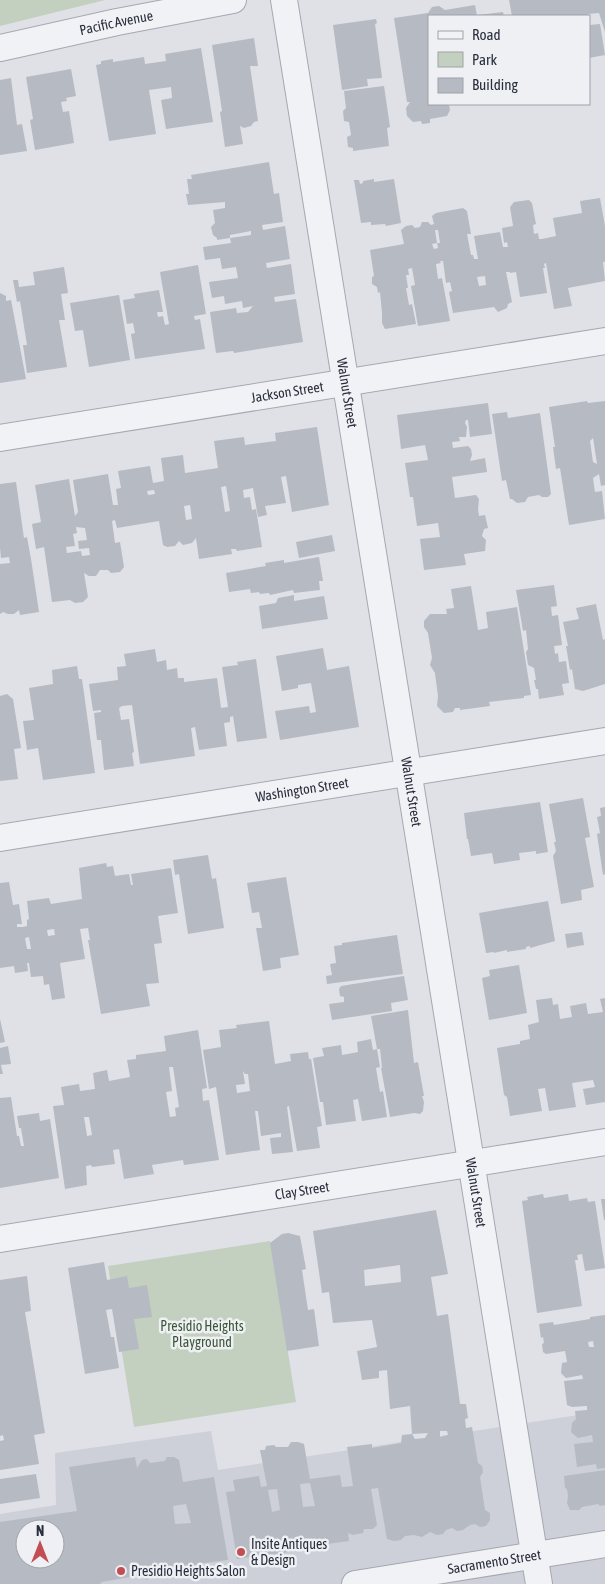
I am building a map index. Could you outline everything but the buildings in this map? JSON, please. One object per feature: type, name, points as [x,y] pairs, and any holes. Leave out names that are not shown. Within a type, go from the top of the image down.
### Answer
[{"type":"street","name":"Pacific Avenue","points":[[0,48],[117,22],[233,0]]},
{"type":"street","name":"Walnut Street","points":[[284,0],[539,1584]]},
{"type":"street","name":"Jackson Street","points":[[0,438],[605,341]]},
{"type":"street","name":"Washington Street","points":[[0,838],[605,741]]},
{"type":"street","name":"Clay Street","points":[[0,1239],[605,1142]]},
{"type":"street","name":"Sacramento Street","points":[[355,1584],[605,1544]]},
{"type":"shaded area","points":[[605,1411],[605,1584],[0,1584],[0,1514],[56,1505],[55,1453],[211,1431],[218,1470]]},
{"type":"green space","points":[[0,0],[105,0],[0,26]]},
{"type":"green space","name":"Presidio Heights Playground","points":[[270,1241],[296,1402],[134,1427],[108,1266]]},
{"type":"place","name":"Insite Antiques & Design","points":[[241,1552]]},
{"type":"place","name":"Presidio Heights Salon","points":[[121,1571]]}]
